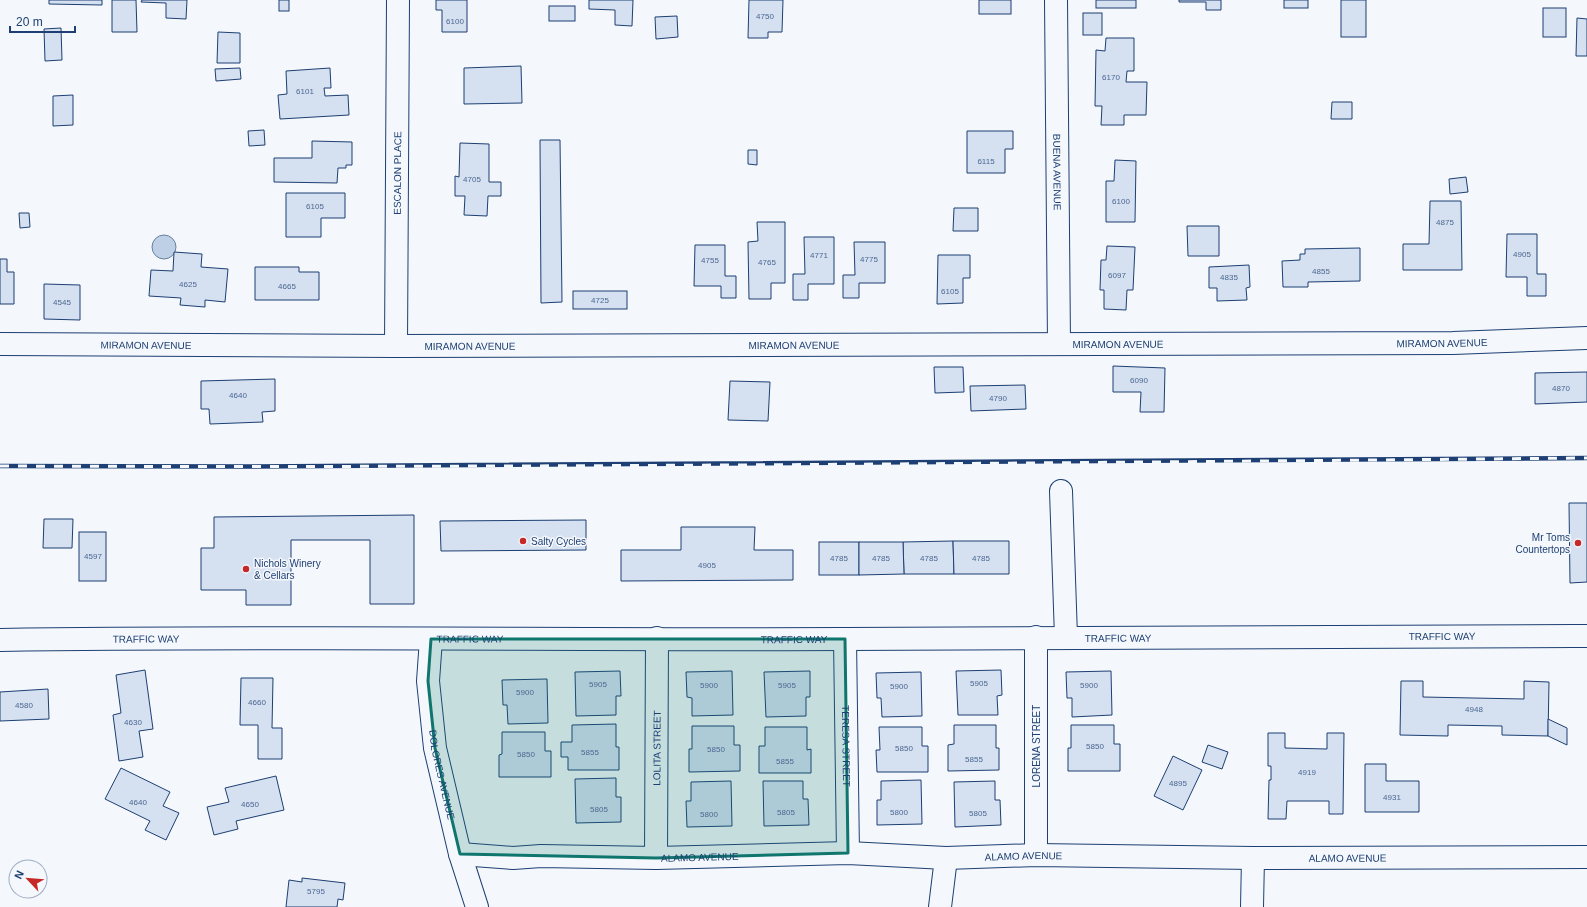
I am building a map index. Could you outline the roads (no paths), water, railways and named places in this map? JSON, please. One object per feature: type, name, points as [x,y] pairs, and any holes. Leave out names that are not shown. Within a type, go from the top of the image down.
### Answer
[{"type":"street","name":"ESCALON PLACE","points":[[396,346],[398,0]]},
{"type":"street","name":"BUENA AVENUE","points":[[1056,0],[1059,344]]},
{"type":"street","name":"MIRAMON AVENUE","points":[[0,344],[396,346],[1453,343],[1587,338]]},
{"type":"street","points":[[1060,491],[1066,637]]},
{"type":"street","name":"TRAFFIC WAY","points":[[0,640],[657,638],[845,639],[1385,635],[1587,636]]},
{"type":"street","name":"LORENA STREET","points":[[1036,637],[1036,855]]},
{"type":"street","name":"LOLITA STREET","points":[[656,858],[657,638]]},
{"type":"street","name":"DOLORES AVENUE","points":[[431,639],[428,681],[435,748],[460,854],[477,907]]},
{"type":"street","name":"TERESA STREET","points":[[845,639],[848,853]]},
{"type":"street","name":"ALAMO AVENUE","points":[[460,854],[513,858],[541,856],[656,858],[848,853],[946,858],[1036,855],[1253,858],[1587,857]]},
{"type":"street","points":[[940,907],[946,858]]},
{"type":"street","points":[[1252,907],[1253,858]]},
{"type":"water","points":[[164,235],[172,239],[176,247],[172,255],[164,259],[156,255],[152,247],[156,239]]},
{"type":"railway","points":[[0,466],[595,466],[1587,458]]},
{"type":"place","name":"Salty Cycles","points":[[523,541]]},
{"type":"place","name":"Mr Toms Countertops","points":[[1578,543]]},
{"type":"place","name":"Nichols Winery & Cellars","points":[[246,569]]}]
